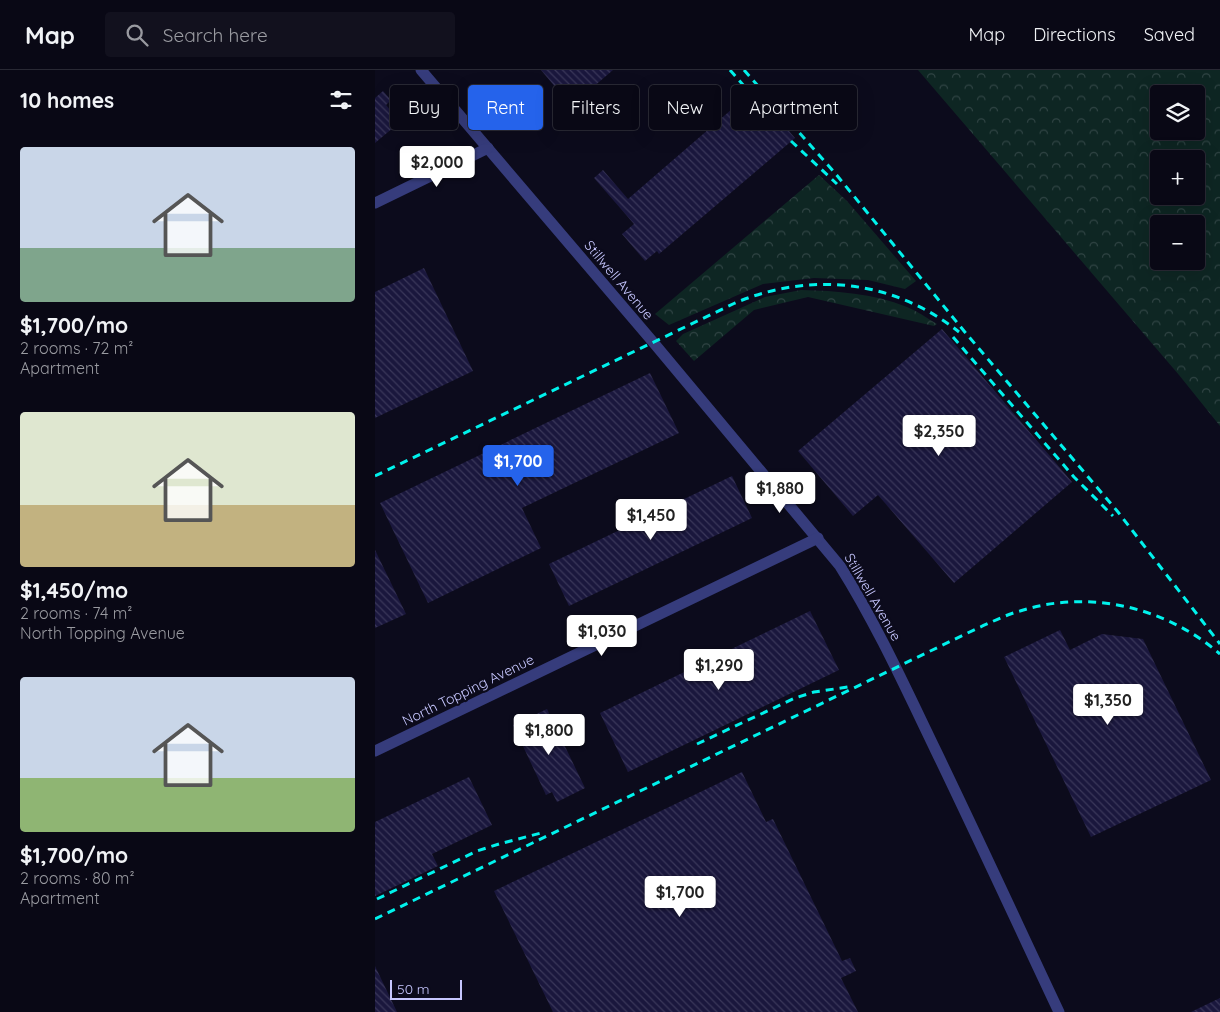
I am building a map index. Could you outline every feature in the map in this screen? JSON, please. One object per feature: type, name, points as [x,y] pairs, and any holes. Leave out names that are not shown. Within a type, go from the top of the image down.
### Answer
[{"type":"street","name":"Stillwell Avenue","points":[[421,70],[840,566],[857,593],[896,668],[993,869],[1059,1012]]},
{"type":"street","points":[[375,203],[488,148]]},
{"type":"street","name":"North Topping Avenue","points":[[375,751],[818,538]]},
{"type":"green space","points":[[918,70],[1220,70],[1220,426],[1179,375]]},
{"type":"green space","points":[[819,175],[847,201],[916,281],[905,289],[868,280],[814,278],[763,284],[669,325],[655,314]]},
{"type":"green space","points":[[801,290],[841,292],[894,302],[911,309],[937,324],[934,326],[808,297],[754,310],[694,361],[676,341],[683,334],[765,297]]},
{"type":"building","points":[[541,70],[613,70],[596,85],[554,85]]},
{"type":"building","points":[[383,91],[390,99],[386,105],[390,110],[390,130],[375,143],[375,98]]},
{"type":"building","points":[[731,110],[731,130],[788,130],[795,138],[659,254],[657,251],[645,261],[622,234],[634,224],[594,178],[603,170],[628,199],[708,130],[721,130],[721,119]]},
{"type":"building","points":[[424,268],[473,371],[375,418],[375,292]]},
{"type":"building","points":[[942,329],[1072,482],[954,583],[878,495],[853,516],[798,451]]},
{"type":"building","points":[[650,373],[679,433],[522,508],[541,548],[428,603],[380,503]]},
{"type":"building","points":[[732,476],[752,518],[569,606],[549,564]]},
{"type":"building","points":[[375,550],[406,614],[375,628]]},
{"type":"building","points":[[810,611],[839,670],[628,772],[600,713]]},
{"type":"building","points":[[1060,630],[1070,650],[1102,634],[1143,639],[1211,780],[1091,837],[1004,657]]},
{"type":"building","points":[[547,709],[585,788],[557,802],[552,792],[546,795],[513,725]]},
{"type":"building","points":[[742,772],[766,822],[773,819],[842,961],[850,958],[856,971],[841,978],[858,1012],[553,1012],[494,891]]},
{"type":"building","points":[[469,777],[492,825],[432,854],[438,866],[375,896],[375,822]]},
{"type":"building","points":[[375,966],[397,1012],[375,1012]]},
{"type":"building","points":[[1220,998],[1220,1012],[1191,1012]]},
{"type":"railway","points":[[730,70],[743,85]]},
{"type":"railway","points":[[744,70],[835,173],[964,331],[1118,512],[1220,644]]},
{"type":"railway","points":[[791,141],[837,184]]},
{"type":"railway","points":[[375,476],[735,303],[764,293],[822,284],[851,286],[880,292],[907,301],[934,315],[959,332]]},
{"type":"railway","points":[[953,337],[1074,477],[1113,516]]},
{"type":"railway","points":[[375,919],[978,628],[1014,613],[1046,605],[1073,602],[1126,607],[1176,624],[1220,654]]},
{"type":"railway","points":[[697,744],[795,698],[814,692],[848,687]]},
{"type":"railway","points":[[377,899],[477,851],[541,833]]}]
